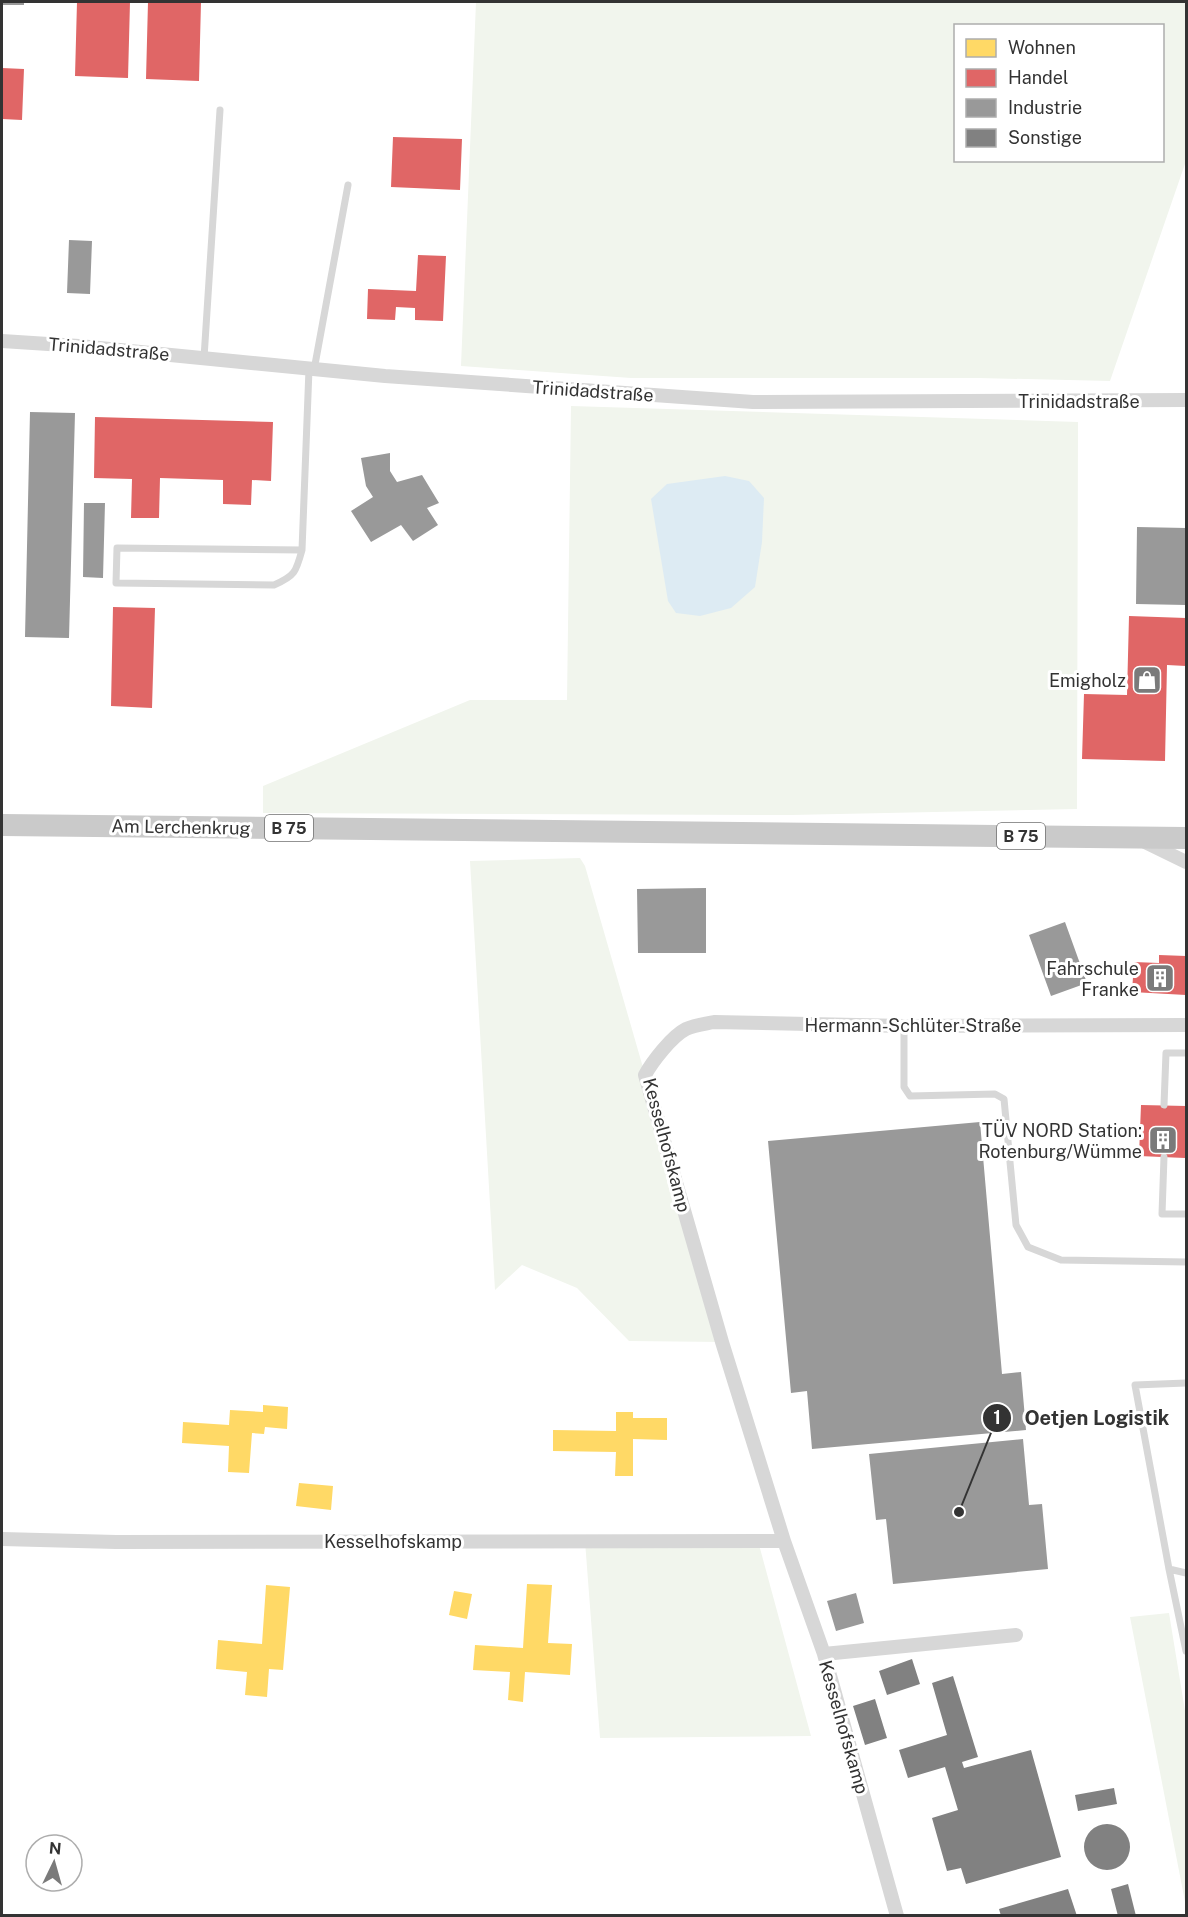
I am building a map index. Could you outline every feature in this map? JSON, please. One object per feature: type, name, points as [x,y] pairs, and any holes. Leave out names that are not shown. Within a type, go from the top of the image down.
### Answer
[{"type":"main road","name":"Am Lerchenkrug","points":[[2,825],[1137,838]]},
{"type":"main road","name":"B 75","points":[[1137,838],[1186,838]]},
{"type":"street","name":"Trinidadstraße","points":[[2,341],[79,345],[311,369],[579,391],[753,402],[1186,400]]},
{"type":"street","points":[[1137,838],[1186,861]]},
{"type":"street","name":"Hermann-Schlüter-Straße","points":[[653,1060],[683,1030],[714,1022],[904,1026],[1186,1024]]},
{"type":"street","name":"Kesselhofskamp","points":[[653,1060],[645,1075],[722,1342],[784,1541],[824,1654],[897,1916]]},
{"type":"street","name":"Kesselhofskamp","points":[[2,1539],[116,1542],[784,1541]]},
{"type":"street","points":[[824,1654],[1016,1635]]},
{"type":"lane","points":[[204,358],[220,110]]},
{"type":"lane","points":[[302,550],[117,548],[116,583],[274,585],[289,579],[298,566],[302,550],[311,369],[348,185]]},
{"type":"lane","points":[[904,1026],[904,1087],[910,1096],[995,1094],[1004,1099],[1016,1225],[1028,1246],[1062,1260],[1186,1262]]},
{"type":"lane","points":[[1164,1106],[1166,1053],[1186,1053]]},
{"type":"lane","points":[[1164,1157],[1162,1214],[1186,1214]]},
{"type":"lane","points":[[1186,1383],[1135,1385],[1186,1651]]},
{"type":"lane","points":[[1169,1569],[1186,1573]]},
{"type":"shaded area","points":[[476,2],[1186,2],[1186,161],[1110,381],[979,378],[631,378],[461,366]]},
{"type":"shaded area","points":[[571,406],[1078,422],[1077,809],[791,815],[263,813],[263,786],[470,700],[567,700]]},
{"type":"shaded area","points":[[725,476],[749,481],[764,498],[762,542],[755,587],[731,608],[700,616],[676,613],[668,601],[651,499],[667,484]]},
{"type":"shaded area","points":[[580,858],[585,866],[722,1342],[629,1341],[577,1288],[522,1265],[495,1290],[470,861]]},
{"type":"shaded area","points":[[585,1541],[758,1541],[811,1736],[600,1738]]},
{"type":"shaded area","points":[[1169,1613],[1186,1717],[1186,1907],[1130,1617]]},
{"type":"building: Wohnen","points":[[263,1405],[288,1407],[287,1429],[265,1427],[264,1434],[252,1433],[249,1473],[228,1472],[229,1446],[182,1443],[183,1422],[229,1425],[230,1410],[263,1412]]},
{"type":"building: Wohnen","points":[[616,1412],[633,1412],[633,1418],[667,1418],[667,1440],[633,1439],[633,1476],[615,1476],[616,1452],[553,1451],[553,1430],[616,1431]]},
{"type":"building: Wohnen","points":[[299,1483],[333,1486],[331,1510],[296,1506]]},
{"type":"building: Wohnen","points":[[527,1584],[552,1585],[548,1643],[572,1644],[570,1675],[525,1672],[523,1702],[508,1700],[510,1672],[473,1670],[475,1645],[523,1648]]},
{"type":"building: Wohnen","points":[[266,1585],[290,1587],[283,1670],[269,1669],[267,1697],[245,1695],[247,1672],[216,1669],[218,1640],[262,1644]]},
{"type":"building: Wohnen","points":[[454,1591],[472,1594],[467,1619],[449,1615]]},
{"type":"building: Handel","points":[[77,2],[130,2],[128,78],[75,76]]},
{"type":"building: Handel","points":[[148,2],[201,2],[199,81],[146,79]]},
{"type":"building: Handel","points":[[2,68],[24,69],[22,120],[2,119]]},
{"type":"building: Handel","points":[[393,137],[462,139],[460,190],[391,187]]},
{"type":"building: Handel","points":[[418,255],[446,256],[443,321],[415,320],[415,308],[396,307],[395,320],[367,319],[368,289],[416,291]]},
{"type":"building: Handel","points":[[95,417],[273,422],[271,481],[252,480],[251,505],[223,504],[223,480],[160,478],[159,518],[131,518],[132,479],[94,478]]},
{"type":"building: Handel","points":[[113,607],[155,608],[152,708],[111,706]]},
{"type":"building: Handel","name":"Emigholz","points":[[1129,616],[1186,618],[1186,666],[1167,665],[1165,761],[1082,759],[1084,694],[1127,695]]},
{"type":"building: Handel","name":"Fahrschule Franke","points":[[1159,955],[1186,956],[1186,995],[1132,992],[1134,962],[1159,963]]},
{"type":"building: Handel","name":"TÜV NORD Station: Rotenburg/Wümme","points":[[1141,1105],[1186,1106],[1185,1158],[1139,1156]]},
{"type":"building: Industrie","points":[[2,2],[24,2],[24,5],[2,5]]},
{"type":"building: Industrie","points":[[69,240],[92,241],[90,294],[67,293]]},
{"type":"building: Industrie","points":[[30,412],[75,413],[69,638],[25,637]]},
{"type":"building: Industrie","points":[[390,453],[390,471],[397,482],[422,475],[439,503],[427,508],[438,525],[413,541],[401,525],[371,542],[351,511],[373,497],[366,486],[361,458]]},
{"type":"building: Industrie","points":[[84,503],[105,503],[103,578],[83,577]]},
{"type":"building: Industrie","points":[[1137,527],[1186,528],[1186,605],[1136,604]]},
{"type":"building: Industrie","points":[[706,888],[706,953],[638,953],[637,889]]},
{"type":"building: Industrie","points":[[1065,922],[1087,983],[1051,996],[1029,935]]},
{"type":"building: Industrie","points":[[980,1122],[1002,1374],[1021,1372],[1026,1430],[812,1449],[807,1391],[791,1393],[768,1141]]},
{"type":"building: Industrie","points":[[1023,1439],[1029,1505],[1042,1504],[1048,1569],[893,1584],[886,1519],[876,1520],[869,1454]]},
{"type":"building: Industrie","points":[[856,1593],[864,1623],[836,1631],[827,1601]]},
{"type":"building: Sonstige","points":[[912,1659],[920,1684],[887,1695],[879,1671]]},
{"type":"building: Sonstige","points":[[953,1676],[978,1757],[962,1762],[964,1768],[1031,1750],[1061,1857],[966,1884],[961,1868],[947,1871],[932,1818],[958,1810],[945,1767],[908,1778],[899,1750],[947,1735],[932,1683]]},
{"type":"building: Sonstige","points":[[875,1699],[887,1738],[865,1745],[853,1706]]},
{"type":"building: Sonstige","points":[[1114,1788],[1117,1804],[1078,1811],[1075,1795]]},
{"type":"building: Sonstige","points":[[1107,1824],[1123,1831],[1130,1847],[1123,1863],[1107,1870],[1091,1863],[1084,1847],[1091,1831]]},
{"type":"building: Sonstige","points":[[1128,1884],[1136,1916],[1118,1916],[1111,1889]]},
{"type":"building: Sonstige","points":[[1068,1889],[1077,1916],[1001,1916],[999,1909]]},
{"type":"place","name":"Emigholz","points":[[1147,680]]},
{"type":"place","name":"Fahrschule Franke","points":[[1160,978]]},
{"type":"place","name":"TÜV NORD Station: Rotenburg/Wümme","points":[[1163,1140]]},
{"type":"place","name":"Oetjen Logistik","points":[[959,1512]]}]
